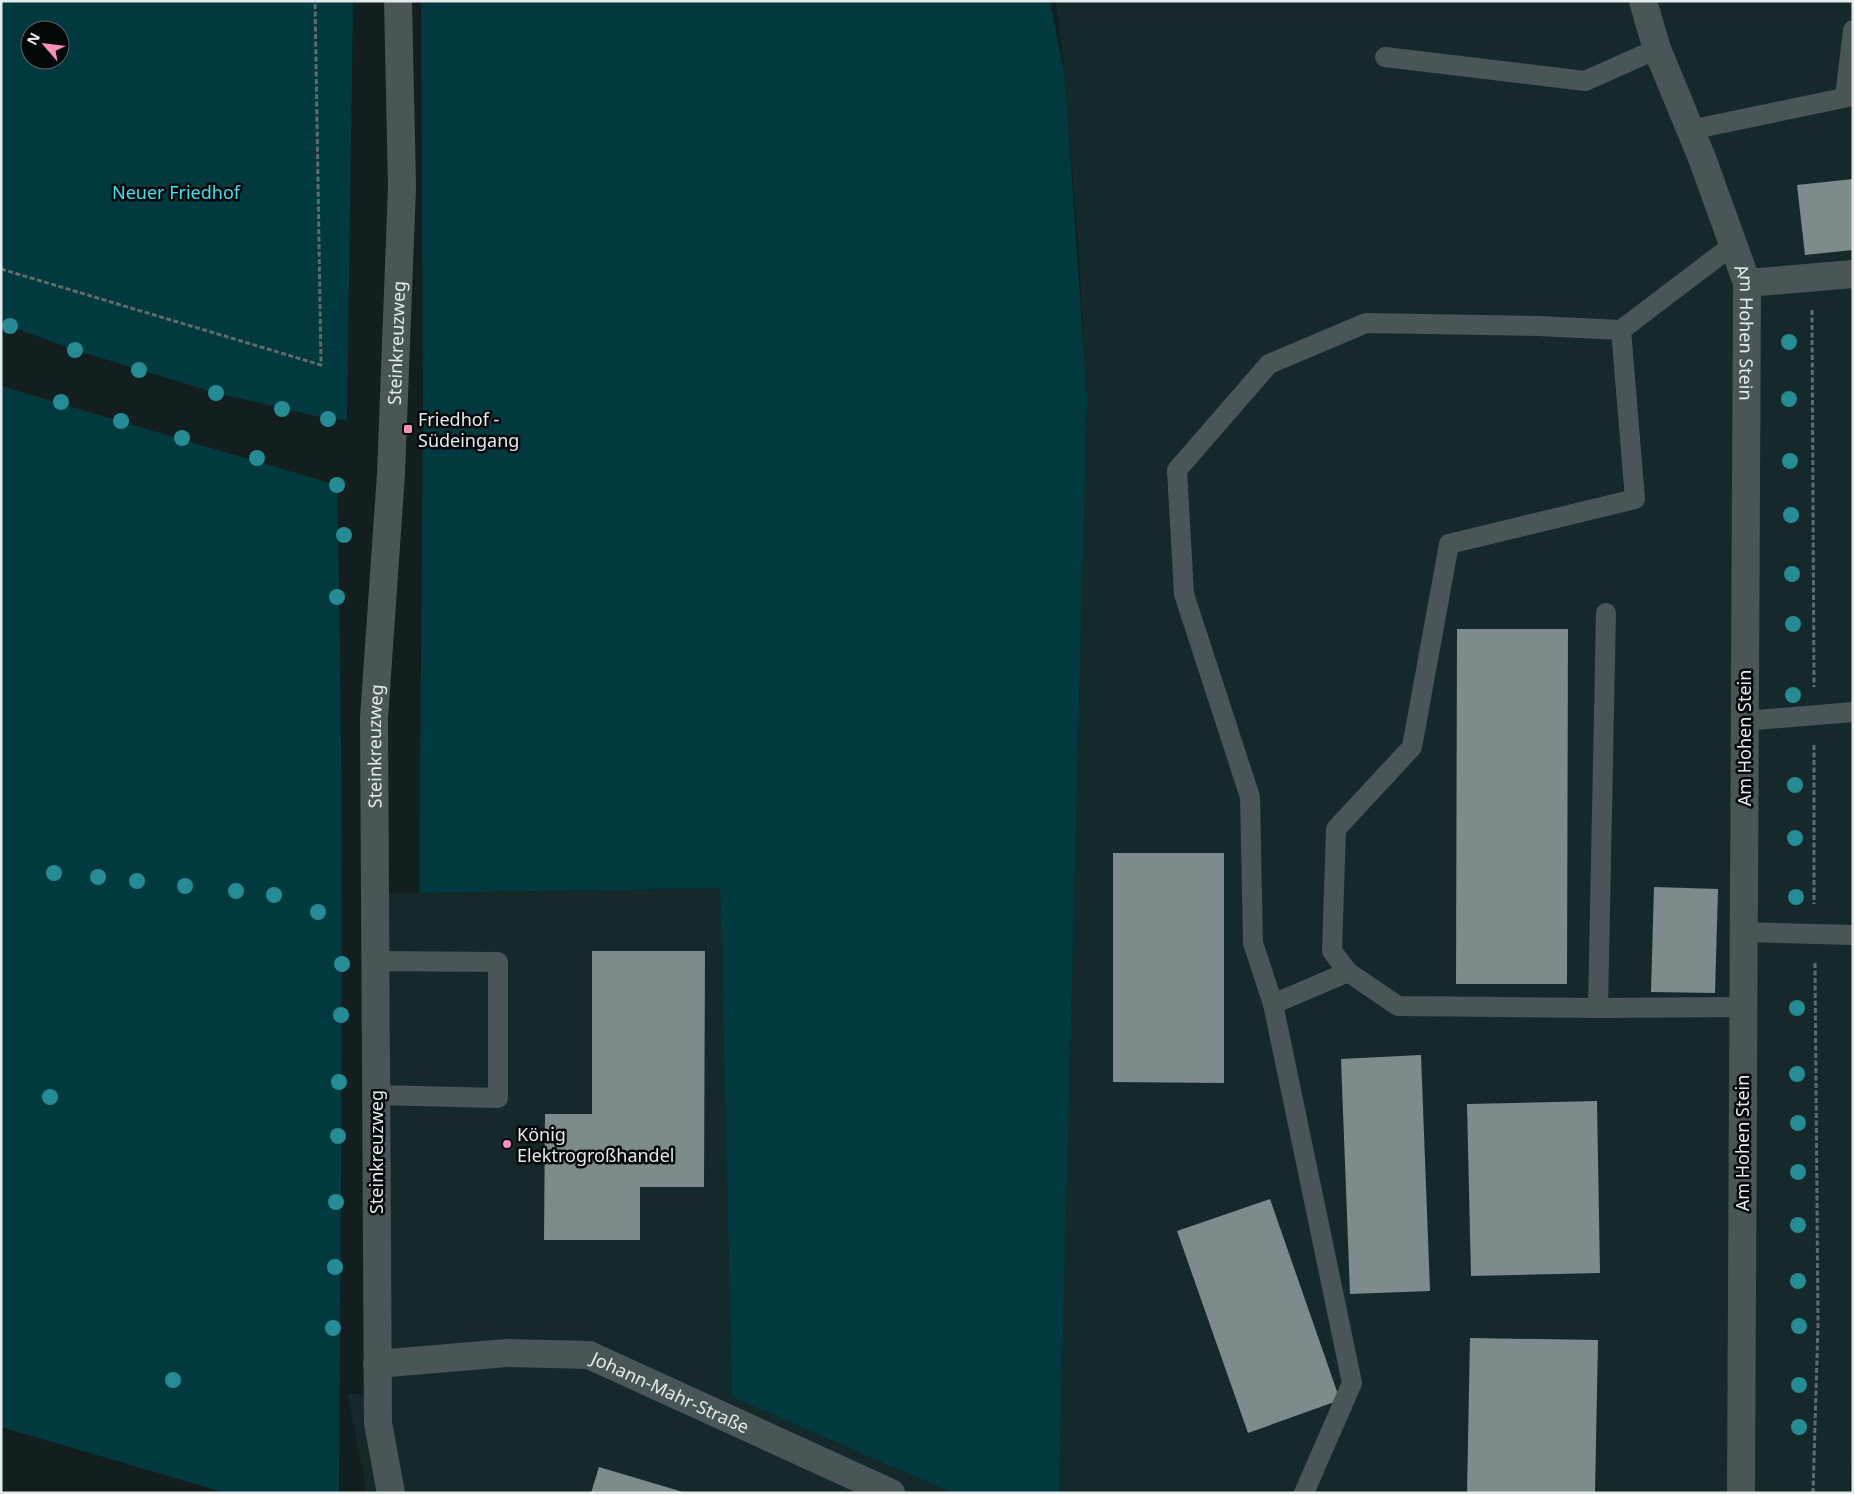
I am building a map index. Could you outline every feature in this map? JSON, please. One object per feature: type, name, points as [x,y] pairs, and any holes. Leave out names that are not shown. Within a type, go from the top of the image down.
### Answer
[{"type":"street","name":"Steinkreuzweg","points":[[391,1493],[378,1422],[374,718],[391,474],[402,187],[398,1]]},
{"type":"street","name":"Am Hohen Stein","points":[[1644,1],[1657,49],[1690,130],[1746,283],[1741,1493]]},
{"type":"street","points":[[1746,283],[1853,274]]},
{"type":"street","name":"Johann-Mahr-Straße","points":[[377,1364],[507,1353],[589,1355],[891,1493]]},
{"type":"lane","points":[[1690,130],[1849,96],[1853,30]]},
{"type":"lane","points":[[1385,57],[1586,81],[1657,49]]},
{"type":"lane","points":[[1304,1493],[1352,1382],[1273,1004],[1253,943],[1250,797],[1184,594],[1178,470],[1269,364],[1366,324],[1538,326],[1621,330],[1733,245]]},
{"type":"lane","points":[[1621,330],[1635,499],[1449,544],[1412,747],[1336,829],[1332,951],[1348,972],[1398,1006],[1742,1008]]},
{"type":"lane","points":[[1598,1008],[1606,613]]},
{"type":"lane","points":[[1744,721],[1853,712]]},
{"type":"lane","points":[[1743,932],[1853,935]]},
{"type":"lane","points":[[375,961],[498,962],[498,1098],[376,1096]]},
{"type":"lane","points":[[1273,1004],[1348,972]]},
{"type":"path","points":[[1,268],[321,365],[316,1]]},
{"type":"path","points":[[1812,277],[1814,934],[1818,1324],[1813,1493]]},
{"type":"shaded area","points":[[1056,1],[1853,1],[1853,1416],[1850,1493],[1059,1493],[1087,399],[1078,243],[1065,77]]},
{"type":"shaded area","points":[[720,888],[732,1397],[953,1493],[367,1493],[348,1394],[375,1393],[376,894]]},
{"type":"green space","name":"Neuer Friedhof","points":[[1,1],[353,1],[347,420],[328,419],[216,393],[75,350],[1,323]]},
{"type":"green space","points":[[421,1],[1050,1],[1065,77],[1087,399],[1059,1493],[953,1493],[732,1397],[720,888],[419,893],[423,413]]},
{"type":"green space","points":[[1,386],[337,485],[342,863],[339,1493],[226,1493],[1,1427]]},
{"type":"building","points":[[1853,179],[1853,250],[1805,255],[1797,185]]},
{"type":"building","points":[[1457,629],[1568,629],[1567,984],[1456,984]]},
{"type":"building","points":[[1113,853],[1224,853],[1224,1083],[1113,1082]]},
{"type":"building","points":[[1654,887],[1718,889],[1715,993],[1651,992]]},
{"type":"building","points":[[592,951],[705,951],[704,1187],[640,1187],[640,1240],[544,1240],[545,1114],[592,1114]]},
{"type":"building","points":[[1421,1055],[1430,1291],[1350,1294],[1341,1059]]},
{"type":"building","points":[[1597,1101],[1600,1273],[1471,1276],[1467,1104]]},
{"type":"building","points":[[1270,1199],[1340,1400],[1248,1433],[1177,1231]]},
{"type":"building","points":[[1470,1338],[1598,1340],[1595,1493],[1467,1493]]},
{"type":"building","points":[[599,1467],[683,1492],[591,1493]]},
{"type":"place","name":"Friedhof - Südeingang","points":[[408,429]]},
{"type":"place","name":"König Elektrogroßhandel","points":[[507,1144]]}]
